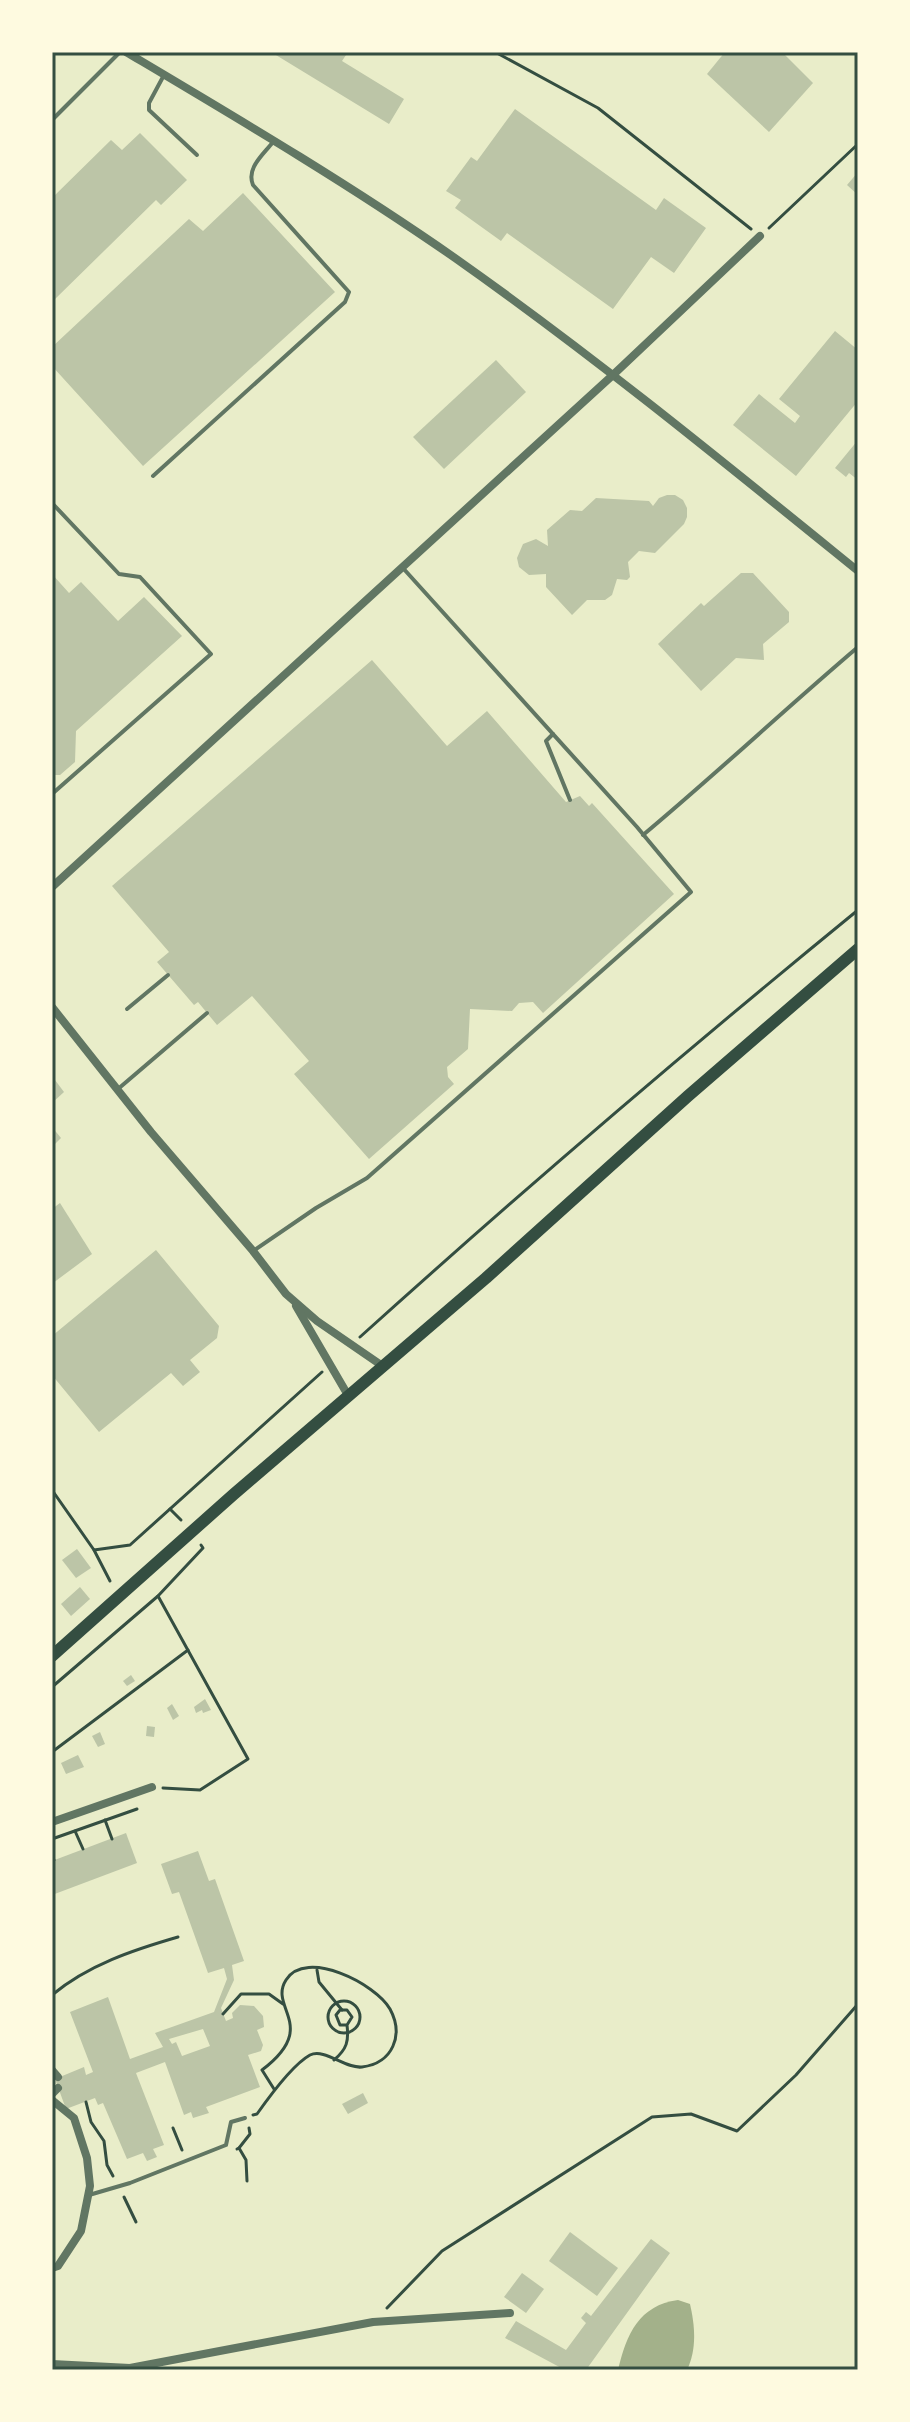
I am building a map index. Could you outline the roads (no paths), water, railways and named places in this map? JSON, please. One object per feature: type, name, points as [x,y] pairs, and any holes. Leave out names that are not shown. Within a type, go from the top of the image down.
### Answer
[{"type":"main road","points":[[52,1656],[858,949]]},
{"type":"street","points":[[123,52],[274,140],[453,257],[614,374],[858,571]]},
{"type":"street","points":[[52,887],[614,374],[760,236]]},
{"type":"street","points":[[52,1007],[293,1302],[349,1397]]},
{"type":"street","points":[[293,1302],[384,1367]]},
{"type":"street","points":[[52,1822],[152,1787]]},
{"type":"street","points":[[52,2100],[74,2118]]},
{"type":"street","points":[[52,2268],[58,2266],[81,2231],[89,2195],[87,2158],[70,2108]]},
{"type":"street","points":[[52,2364],[130,2368],[373,2322],[510,2313]]},
{"type":"lane","points":[[52,120],[123,52]]},
{"type":"lane","points":[[164,75],[149,103],[149,110],[197,155]]},
{"type":"lane","points":[[153,476],[345,302],[349,292],[253,185],[250,177],[252,170],[274,140]]},
{"type":"lane","points":[[52,503],[119,574],[140,577],[211,654],[52,794]]},
{"type":"lane","points":[[253,1251],[367,1178],[691,892],[402,567]]},
{"type":"lane","points":[[643,835],[703,786],[858,647]]},
{"type":"lane","points":[[553,734],[546,741],[570,800]]},
{"type":"lane","points":[[127,1009],[168,975]]},
{"type":"lane","points":[[118,1089],[207,1013]]},
{"type":"lane","points":[[89,2195],[118,2187],[226,2145],[231,2122],[245,2118]]}]
